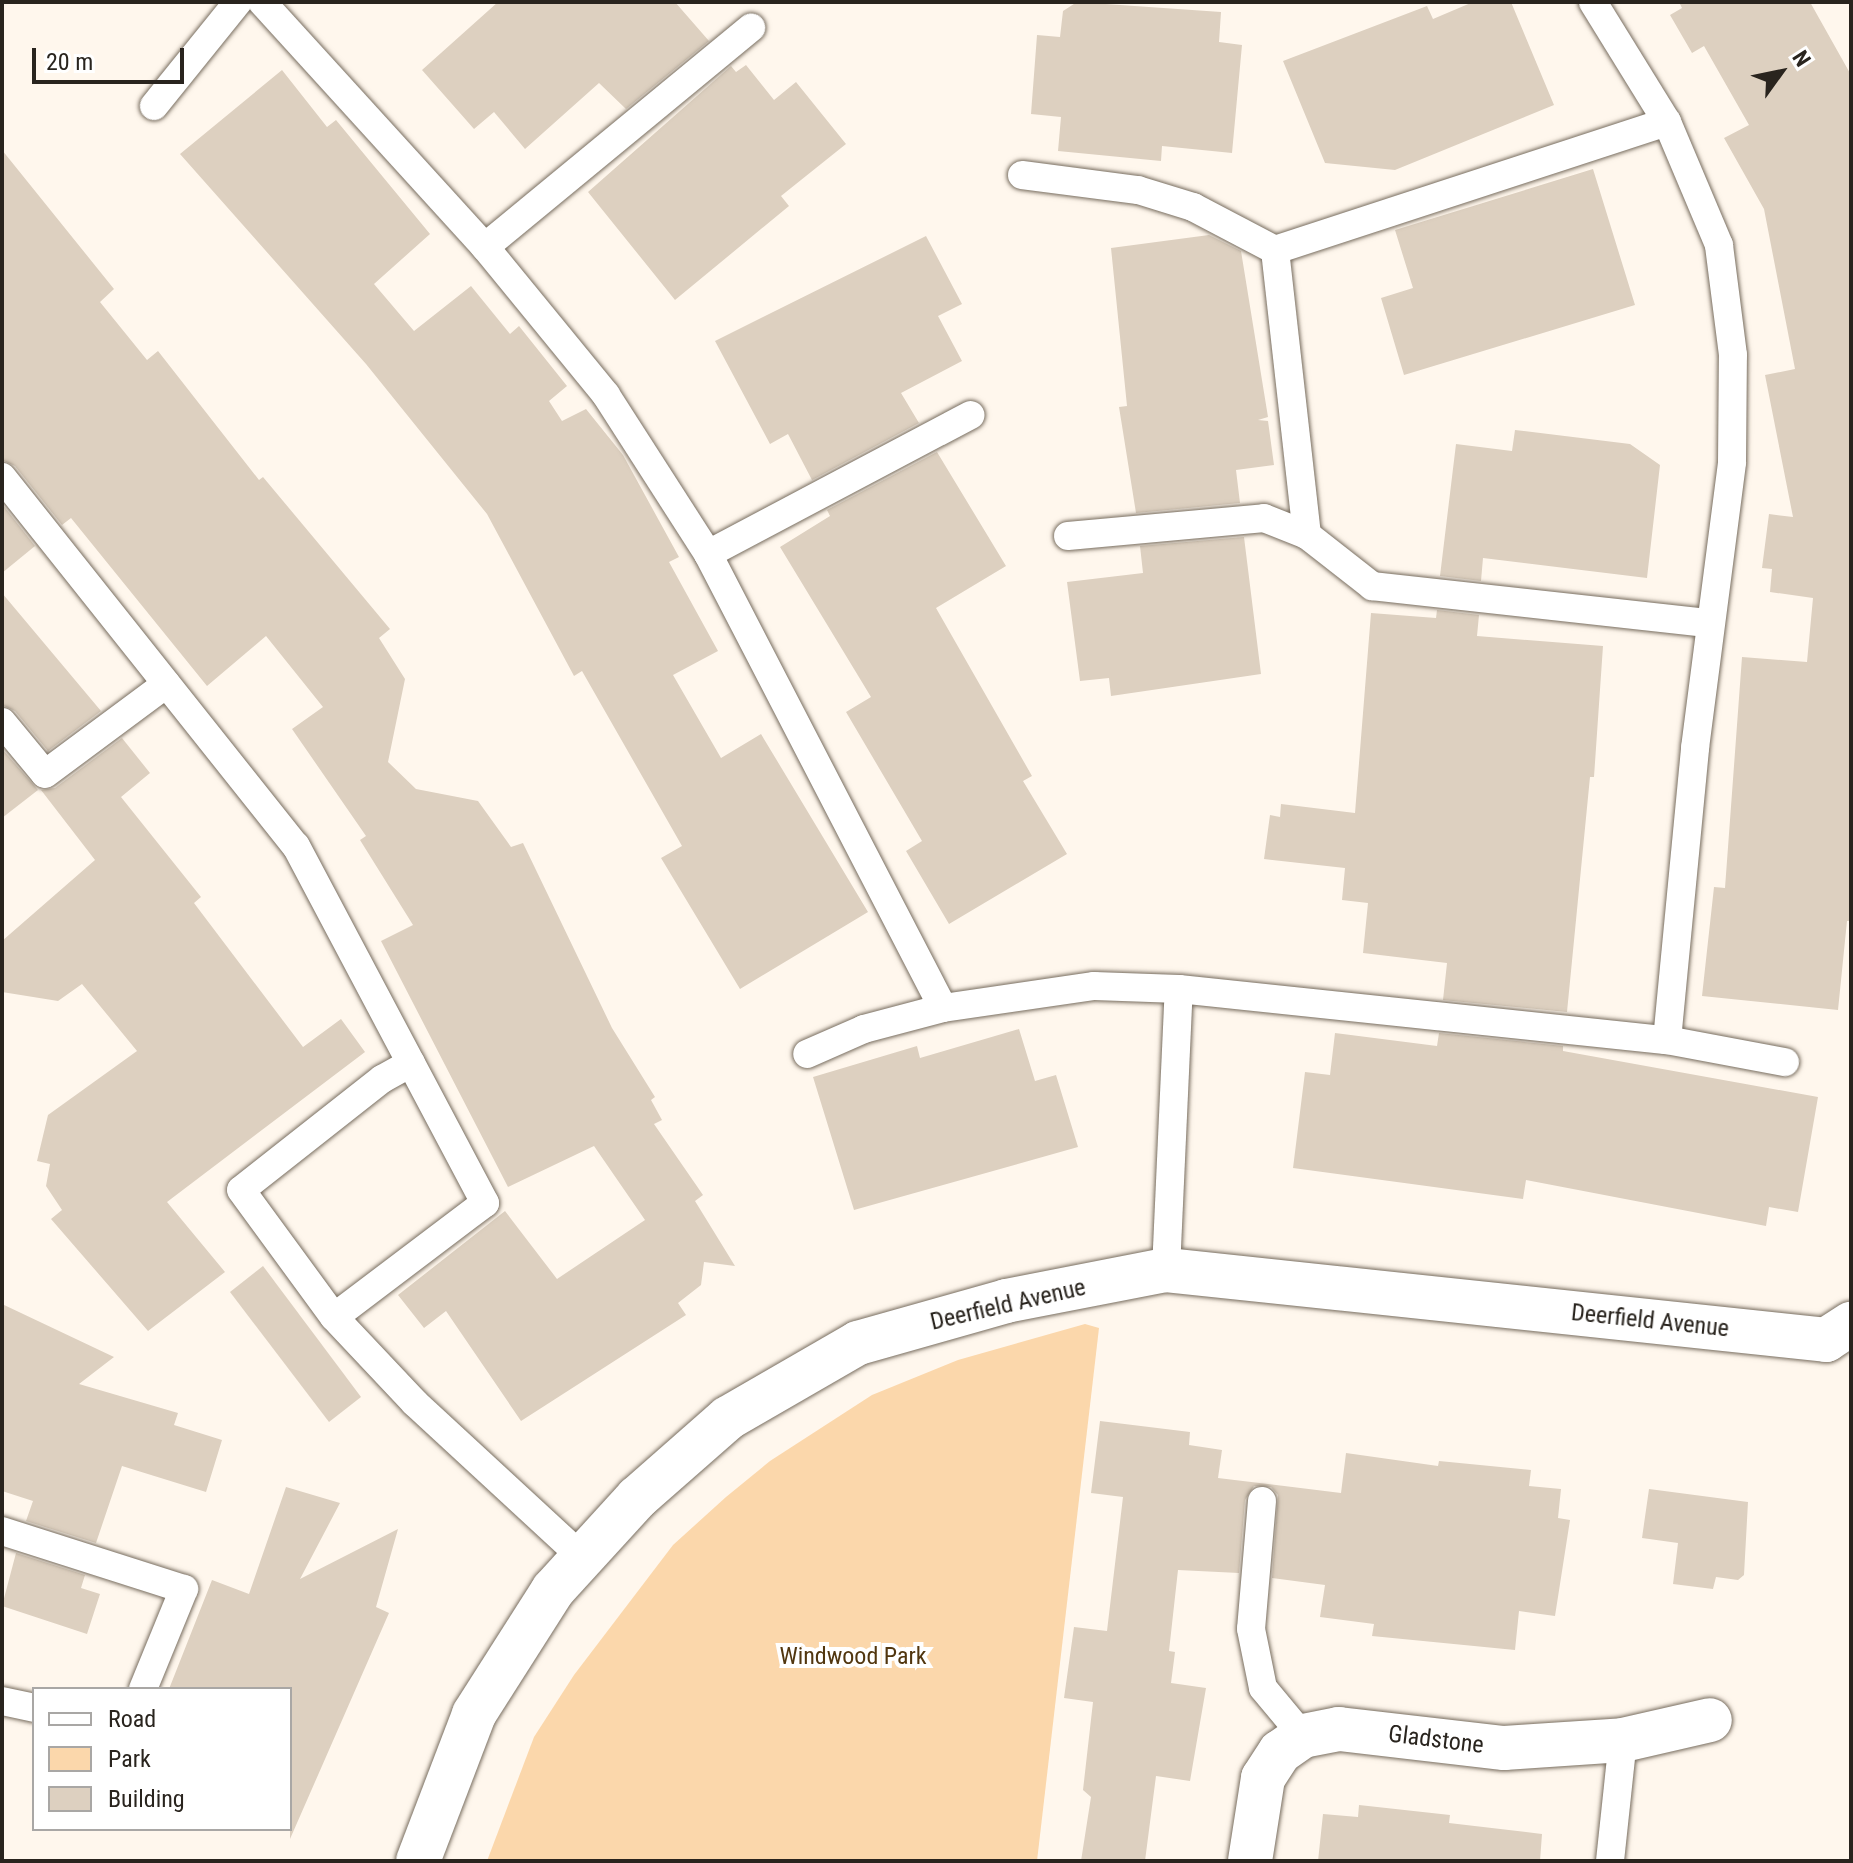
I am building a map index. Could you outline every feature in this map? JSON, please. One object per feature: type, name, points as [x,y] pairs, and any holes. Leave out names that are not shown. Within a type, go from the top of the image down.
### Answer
[{"type":"street","name":"Deerfield Avenue","points":[[418,1861],[474,1714],[553,1590],[637,1498],[728,1418],[858,1343],[1006,1301],[1166,1270],[1826,1340],[1851,1324]]},
{"type":"street","name":"Gladstone","points":[[1303,1736],[1339,1729],[1504,1748],[1623,1740],[1710,1720]]},
{"type":"street","points":[[1250,1861],[1263,1778],[1280,1752],[1303,1736]]},
{"type":"lane","points":[[154,106],[238,2]]},
{"type":"lane","points":[[262,2],[485,247],[606,395],[708,554],[943,1008]]},
{"type":"lane","points":[[1593,2],[1667,122],[1719,245],[1733,355],[1732,462],[1709,623],[1667,1040]]},
{"type":"lane","points":[[485,247],[751,28]]},
{"type":"lane","points":[[1022,175],[1138,190],[1193,207],[1275,250],[1667,122]]},
{"type":"lane","points":[[1275,250],[1307,535]]},
{"type":"lane","points":[[708,554],[971,415]]},
{"type":"lane","points":[[2,477],[296,846],[485,1203],[334,1317]]},
{"type":"lane","points":[[1068,536],[1264,518],[1307,535],[1372,586],[1709,623]]},
{"type":"lane","points":[[2,722],[45,774],[166,684]]},
{"type":"lane","points":[[807,1054],[864,1029],[943,1008],[1094,986],[1179,989],[1667,1040],[1785,1062]]},
{"type":"lane","points":[[1166,1270],[1179,989]]},
{"type":"lane","points":[[411,1063],[382,1079],[241,1190],[334,1317],[415,1403],[582,1557]]},
{"type":"lane","points":[[1262,1501],[1251,1629],[1263,1688],[1303,1736]]},
{"type":"lane","points":[[2,1531],[184,1589],[144,1687]]},
{"type":"lane","points":[[2,1701],[32,1708]]},
{"type":"lane","points":[[1610,1861],[1623,1740]]},
{"type":"green space","name":"Windwood Park","points":[[1085,1324],[1099,1328],[1037,1861],[487,1861],[534,1737],[574,1675],[673,1545],[726,1497],[770,1461],[872,1395],[958,1360]]},
{"type":"building","points":[[498,2],[675,2],[709,41],[626,109],[599,83],[525,149],[494,112],[474,129],[422,70]]},
{"type":"building","points":[[1077,2],[1221,12],[1219,42],[1242,45],[1232,153],[1162,146],[1161,161],[1058,151],[1061,117],[1031,114],[1037,35],[1060,37],[1063,11]]},
{"type":"building","points":[[1473,2],[1511,2],[1554,105],[1395,170],[1325,163],[1283,61],[1427,6],[1433,19]]},
{"type":"building","points":[[1679,2],[1810,2],[1851,75],[1851,921],[1847,921],[1838,1010],[1702,996],[1714,887],[1725,888],[1742,657],[1807,662],[1813,598],[1770,592],[1772,569],[1762,568],[1769,514],[1793,517],[1765,375],[1795,369],[1764,209],[1724,138],[1749,125],[1704,46],[1692,53],[1670,15],[1682,8]]},
{"type":"building","points":[[746,65],[774,100],[796,82],[846,144],[781,196],[789,206],[675,300],[588,192],[731,66],[736,72]]},
{"type":"building","points":[[282,70],[327,127],[336,120],[430,234],[374,284],[414,331],[471,286],[510,334],[519,326],[567,386],[549,401],[562,421],[586,409],[623,455],[679,557],[669,562],[718,651],[673,675],[721,758],[761,734],[868,912],[740,989],[661,858],[682,846],[582,671],[574,676],[487,514],[366,364],[180,154]]},
{"type":"building","points":[[2,150],[114,289],[100,302],[147,360],[158,351],[259,480],[263,477],[390,629],[379,638],[405,679],[388,762],[416,789],[478,801],[511,847],[523,843],[612,1028],[655,1097],[651,1100],[662,1120],[654,1124],[703,1195],[695,1201],[735,1266],[704,1262],[701,1285],[678,1303],[686,1315],[521,1421],[446,1311],[424,1328],[398,1295],[505,1211],[557,1279],[645,1220],[594,1146],[508,1187],[381,941],[413,925],[360,840],[366,836],[292,729],[323,707],[266,636],[207,686],[71,518],[62,525],[15,466],[2,460]]},
{"type":"building","points":[[1593,169],[1635,305],[1404,375],[1381,298],[1413,288],[1395,230]]},
{"type":"building","points":[[1209,235],[1241,251],[1268,417],[1258,420],[1268,421],[1274,465],[1236,470],[1240,503],[1136,513],[1119,407],[1127,406],[1111,248]]},
{"type":"building","points":[[926,236],[962,304],[938,316],[962,361],[901,393],[919,423],[812,480],[788,434],[770,444],[715,341]]},
{"type":"building","points":[[1515,430],[1630,444],[1660,465],[1647,578],[1483,558],[1481,581],[1440,576],[1456,444],[1512,451]]},
{"type":"building","points":[[937,452],[1006,566],[936,608],[1032,776],[1023,781],[1067,854],[949,924],[906,851],[922,841],[846,712],[871,697],[780,547],[830,516],[827,510]]},
{"type":"building","points":[[2,504],[35,546],[2,573]]},
{"type":"building","points":[[1244,537],[1261,674],[1111,696],[1109,678],[1080,681],[1067,582],[1143,573],[1140,546]]},
{"type":"building","points":[[2,593],[101,711],[48,751],[15,711],[2,705]]},
{"type":"building","points":[[1437,610],[1479,615],[1477,636],[1603,646],[1594,777],[1590,777],[1567,1012],[1443,1000],[1447,963],[1363,953],[1368,903],[1342,900],[1345,868],[1264,859],[1270,815],[1280,817],[1281,804],[1355,813],[1371,613],[1436,618]]},
{"type":"building","points":[[122,738],[150,773],[121,797],[201,897],[194,903],[303,1047],[341,1019],[365,1052],[167,1202],[225,1272],[148,1331],[51,1219],[62,1210],[46,1186],[50,1164],[37,1161],[48,1115],[137,1051],[82,984],[58,1001],[2,992],[2,941],[95,860],[41,790],[55,788]]},
{"type":"building","points":[[2,749],[38,790],[2,818]]},
{"type":"building","points":[[1019,1029],[1035,1081],[1056,1075],[1078,1147],[854,1210],[813,1077],[917,1046],[920,1058]]},
{"type":"building","points":[[1335,1033],[1437,1046],[1439,1033],[1563,1046],[1563,1051],[1818,1097],[1798,1212],[1769,1207],[1766,1226],[1526,1180],[1523,1199],[1293,1168],[1305,1072],[1330,1075]]},
{"type":"building","points":[[263,1266],[361,1397],[329,1422],[230,1292]]},
{"type":"building","points":[[2,1304],[114,1357],[79,1384],[178,1413],[174,1425],[222,1440],[206,1492],[122,1466],[96,1543],[26,1521],[33,1501],[2,1491]]},
{"type":"building","points":[[1100,1421],[1190,1432],[1189,1445],[1222,1450],[1218,1478],[1341,1493],[1346,1453],[1438,1466],[1439,1461],[1531,1470],[1529,1486],[1561,1489],[1558,1518],[1570,1520],[1555,1616],[1519,1611],[1515,1650],[1372,1636],[1374,1624],[1320,1617],[1325,1585],[1272,1578],[1278,1495],[1271,1487],[1254,1486],[1245,1500],[1239,1573],[1178,1570],[1169,1651],[1175,1652],[1171,1683],[1206,1688],[1190,1781],[1156,1776],[1145,1861],[1081,1861],[1091,1797],[1083,1790],[1093,1702],[1064,1698],[1074,1627],[1107,1631],[1123,1497],[1091,1493]]},
{"type":"building","points":[[286,1487],[340,1503],[300,1579],[398,1529],[376,1607],[389,1613],[290,1839],[292,1687],[170,1687],[212,1580],[249,1594]]},
{"type":"building","points":[[1649,1489],[1748,1502],[1744,1575],[1738,1580],[1716,1577],[1713,1589],[1673,1584],[1678,1543],[1642,1538]]},
{"type":"building","points":[[16,1553],[85,1575],[81,1588],[100,1594],[87,1634],[2,1606]]},
{"type":"building","points":[[1359,1805],[1450,1815],[1449,1823],[1542,1834],[1540,1861],[1318,1861],[1323,1814],[1358,1817]]}]
